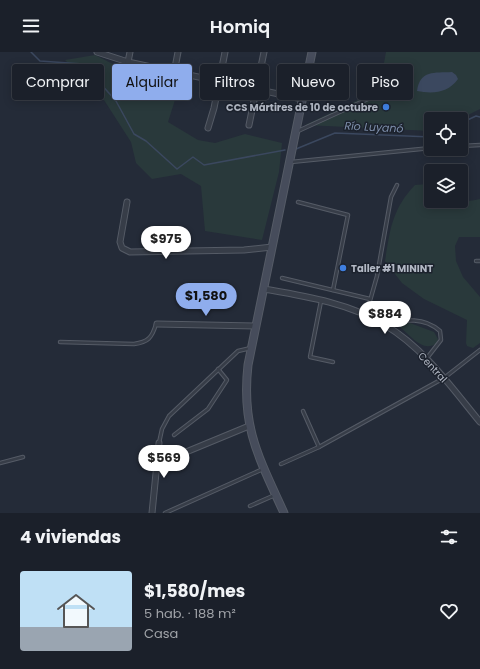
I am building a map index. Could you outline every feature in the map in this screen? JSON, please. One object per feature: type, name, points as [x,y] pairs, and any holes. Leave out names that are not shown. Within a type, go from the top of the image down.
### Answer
[{"type":"main road","points":[[309,64],[312,52]]},
{"type":"main road","points":[[284,513],[263,469],[249,426],[246,389],[255,326],[302,100]]},
{"type":"street","points":[[97,52],[136,64]]},
{"type":"street","points":[[128,62],[130,52]]},
{"type":"street","points":[[176,64],[178,52]]},
{"type":"street","points":[[223,64],[225,52]]},
{"type":"street","points":[[261,64],[264,52]]},
{"type":"street","points":[[208,128],[216,100]]},
{"type":"street","points":[[249,125],[254,100]]},
{"type":"street","points":[[127,202],[120,242],[122,248],[130,252],[244,250],[272,247]]},
{"type":"street","name":"Central","points":[[264,288],[354,310],[386,325],[426,358],[479,420]]},
{"type":"street","points":[[156,324],[255,326]]},
{"type":"street","points":[[157,464],[249,426]]},
{"type":"street","points":[[152,513],[159,443]]},
{"type":"lane","points":[[296,132],[366,100]]},
{"type":"lane","points":[[468,146],[480,145]]},
{"type":"lane","points":[[290,162],[424,149]]},
{"type":"lane","points":[[366,315],[377,276],[390,197],[397,185]]},
{"type":"lane","points":[[298,202],[348,215],[333,290]]},
{"type":"lane","points":[[282,278],[370,299]]},
{"type":"lane","points":[[321,301],[310,358],[333,362]]},
{"type":"lane","points":[[386,325],[412,320],[424,321],[440,331],[441,340],[426,358]]},
{"type":"lane","points":[[60,342],[146,343],[153,335],[156,324]]},
{"type":"lane","points":[[159,443],[162,429],[169,416],[238,351],[251,348]]},
{"type":"lane","points":[[281,464],[319,447],[444,378],[480,350]]},
{"type":"lane","points":[[174,435],[208,409],[227,380],[218,369]]},
{"type":"lane","points":[[303,411],[319,447]]},
{"type":"lane","points":[[0,463],[23,457]]},
{"type":"lane","points":[[165,513],[263,469]]},
{"type":"lane","points":[[250,506],[275,494]]},
{"type":"shaded area","points":[[386,52],[480,52],[480,109],[468,115],[468,112],[424,112],[424,131],[305,125],[358,100],[413,100],[413,64],[384,64]]},
{"type":"shaded area","points":[[95,55],[113,64],[112,100],[175,100],[168,122],[198,140],[215,143],[245,134],[282,143],[279,172],[262,240],[205,231],[201,186],[181,174],[152,179],[136,163],[131,142],[104,100],[104,64],[69,64],[65,60]]},
{"type":"shaded area","points":[[424,184],[424,208],[468,208],[468,200],[480,199],[480,237],[459,237],[455,246],[456,261],[463,277],[480,297],[480,343],[473,348],[467,346],[466,343],[467,320],[424,299],[402,283],[385,261],[393,220],[401,203],[415,185]]},
{"type":"shaded area","points":[[401,323],[410,323],[434,332],[438,339],[437,343],[432,346],[427,346],[418,343],[401,328]]},
{"type":"water","points":[[452,72],[458,79],[454,84],[445,90],[434,92],[417,91],[421,79],[425,76],[434,73]]},
{"type":"waterway","points":[[31,52],[40,61],[83,64],[116,101],[134,134],[146,141],[177,169],[193,157],[204,165],[285,150]]},
{"type":"waterway","name":"Río Luyanó","points":[[468,120],[476,116],[480,117]]},
{"type":"waterway","name":"Río Luyanó","points":[[296,149],[335,133],[424,137]]},
{"type":"place","name":"CCS Mártires de 10 de octubre","points":[[386,107]]},
{"type":"place","name":"Taller #1 MININT","points":[[343,268]]}]
